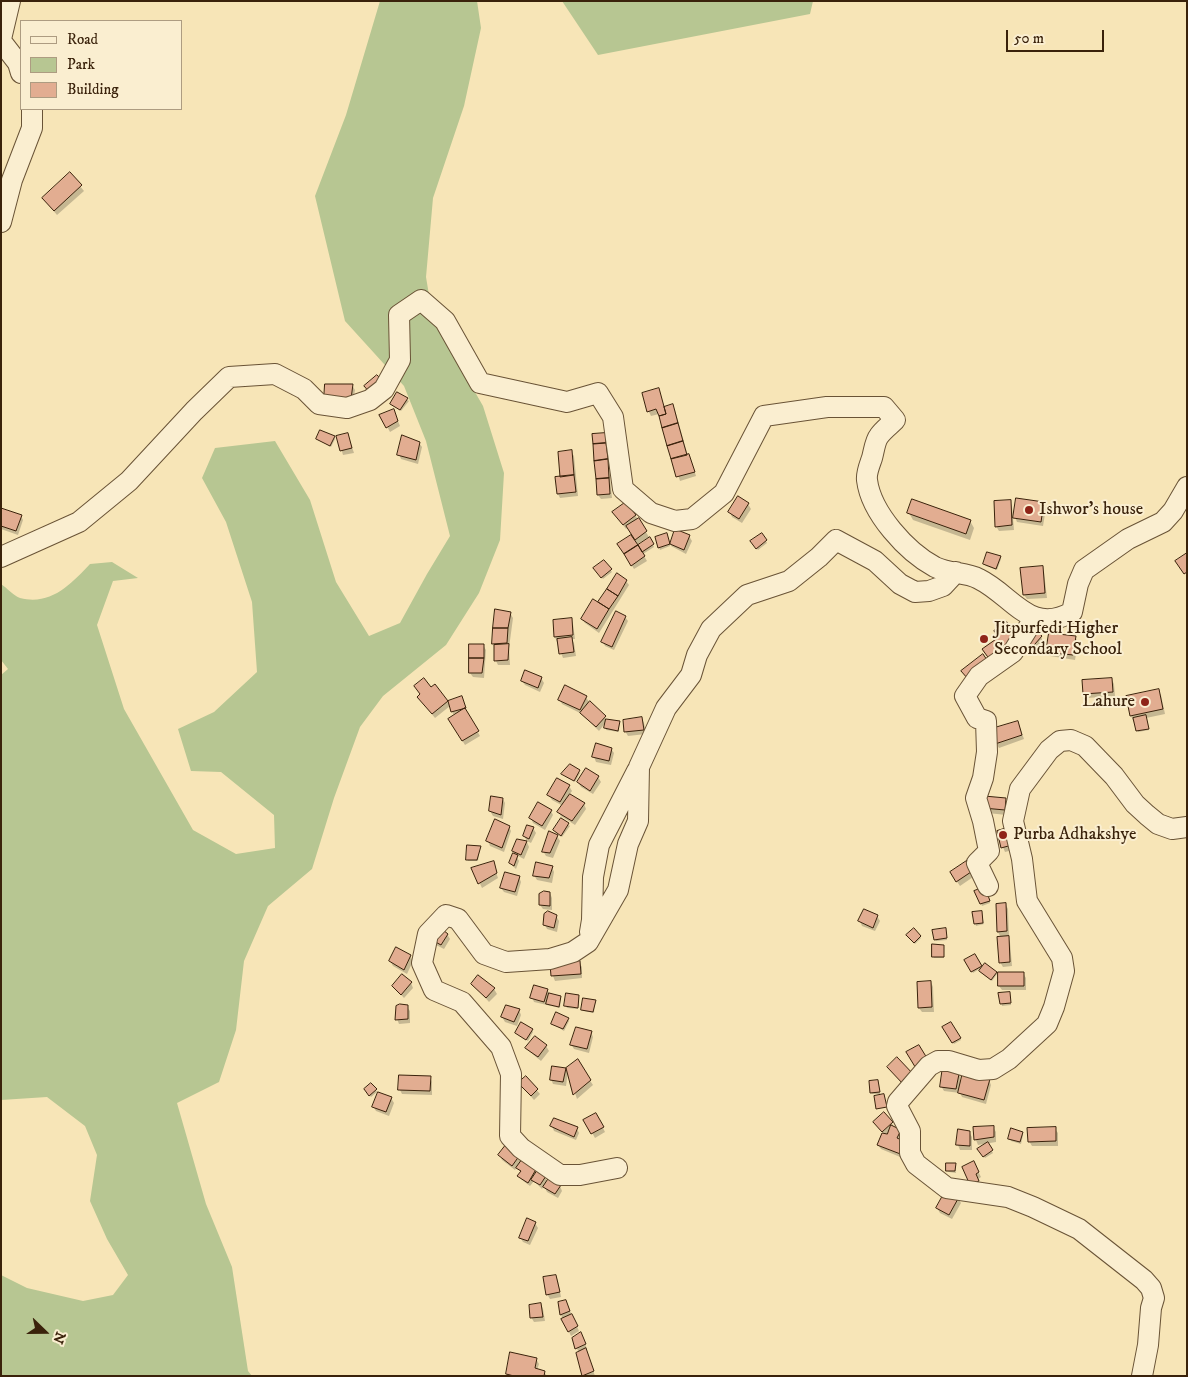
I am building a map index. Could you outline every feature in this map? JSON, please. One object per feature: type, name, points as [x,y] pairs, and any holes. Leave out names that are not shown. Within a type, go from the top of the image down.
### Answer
[{"type":"street","points":[[10,1],[1,40],[18,63],[20,70]]},
{"type":"street","points":[[1,222],[12,180],[32,128],[32,110]]},
{"type":"street","points":[[1,557],[79,522],[129,481],[194,411],[229,377],[275,374],[304,389],[319,404],[347,408],[370,400],[384,389],[400,360],[399,316],[421,300],[445,321],[480,383],[567,402],[598,393],[613,417],[623,489],[651,513],[675,521],[692,519],[724,493],[764,416],[828,407],[884,406],[895,420],[878,437],[867,478],[872,499],[896,535],[919,558],[938,569],[966,573],[981,580],[1016,608],[1035,617],[1051,620],[1066,616],[1072,612],[1078,584],[1084,570],[1128,539],[1163,522],[1173,511],[1187,487]]},
{"type":"street","points":[[588,942],[592,920],[593,877],[599,846],[666,708],[691,675],[697,656],[711,629],[747,595],[789,581],[820,557],[836,540],[875,561],[900,584],[915,592],[929,591],[943,586],[956,572]]},
{"type":"street","points":[[988,886],[977,862],[988,851],[983,822],[976,798],[983,778],[987,752],[986,722],[977,718],[964,696],[979,676],[1013,652],[1035,617]]},
{"type":"street","points":[[1142,1376],[1154,1298],[1151,1288],[1144,1280],[1079,1228],[1033,1206],[1008,1197],[947,1188],[916,1164],[910,1153],[910,1131],[897,1106],[898,1102],[929,1066],[938,1061],[979,1070],[994,1069],[1009,1059],[1047,1024],[1064,971],[1062,958],[1027,900],[1022,859],[1013,821],[1020,789],[1049,750],[1060,740],[1071,740],[1084,746],[1114,776],[1146,816],[1158,824],[1172,829],[1187,827]]},
{"type":"street","points":[[617,1168],[580,1175],[560,1175],[521,1148],[510,1136],[511,1074],[501,1047],[462,1002],[434,990],[422,963],[428,934],[446,915],[458,919],[484,954],[506,962],[550,959],[573,952],[588,942],[618,890],[628,844],[638,821],[639,767]]},
{"type":"green space","points":[[380,1],[477,1],[481,28],[464,106],[433,198],[426,277],[433,319],[483,406],[504,473],[500,540],[479,593],[446,645],[383,696],[360,727],[334,798],[312,869],[268,906],[244,961],[236,1030],[219,1082],[177,1103],[206,1204],[232,1267],[248,1371],[252,1376],[1,1376],[1,1275],[27,1288],[83,1301],[113,1295],[128,1275],[107,1239],[90,1201],[97,1155],[85,1126],[47,1097],[1,1100],[1,675],[8,669],[1,660],[1,584],[15,596],[31,600],[41,599],[59,592],[68,586],[90,564],[112,562],[138,578],[113,581],[97,625],[124,709],[193,830],[236,854],[275,848],[274,815],[221,772],[191,771],[178,729],[214,712],[257,672],[252,602],[226,522],[202,478],[215,448],[275,441],[310,500],[336,582],[369,636],[400,623],[450,536],[426,441],[404,386],[345,321],[315,196],[346,115]]},
{"type":"green space","points":[[562,1],[813,1],[810,14],[598,55]]},
{"type":"building","points":[[70,172],[82,185],[54,211],[42,198]]},
{"type":"building","points":[[377,375],[384,382],[371,394],[364,386]]},
{"type":"building","points":[[325,384],[353,384],[351,399],[324,400]]},
{"type":"building","points":[[659,388],[666,414],[659,416],[656,409],[647,412],[642,393]]},
{"type":"building","points":[[397,392],[408,398],[400,410],[390,404]]},
{"type":"building","points":[[673,404],[678,423],[662,428],[659,416],[666,414],[664,407]]},
{"type":"building","points":[[394,409],[398,421],[386,428],[379,415]]},
{"type":"building","points":[[678,423],[683,441],[667,446],[662,428]]},
{"type":"building","points":[[320,430],[335,436],[330,446],[316,439]]},
{"type":"building","points":[[348,433],[352,448],[340,451],[336,436]]},
{"type":"building","points":[[606,433],[606,443],[593,444],[592,434]]},
{"type":"building","points":[[402,435],[420,442],[416,460],[397,455]]},
{"type":"building","points":[[683,441],[687,455],[671,459],[667,446]]},
{"type":"building","points":[[606,443],[608,459],[594,461],[593,444]]},
{"type":"building","points":[[572,450],[574,475],[560,477],[558,452]]},
{"type":"building","points":[[689,454],[695,472],[676,477],[671,459]]},
{"type":"building","points":[[608,459],[609,478],[596,479],[594,461]]},
{"type":"building","points":[[574,475],[576,492],[557,494],[555,477]]},
{"type":"building","points":[[609,478],[610,494],[597,495],[596,479]]},
{"type":"building","points":[[738,496],[749,503],[739,519],[728,512]]},
{"type":"building","name":"Ishwor's house","points":[[1016,498],[1044,502],[1041,522],[1013,518]]},
{"type":"building","points":[[912,499],[971,520],[966,534],[907,513]]},
{"type":"building","points":[[1011,500],[1012,525],[995,527],[994,501]]},
{"type":"building","points":[[626,502],[636,515],[623,525],[612,512]]},
{"type":"building","points":[[1,508],[22,515],[16,531],[1,526]]},
{"type":"building","points":[[639,518],[647,531],[635,540],[626,526]]},
{"type":"building","points":[[675,529],[690,535],[684,550],[670,544]]},
{"type":"building","points":[[667,533],[670,544],[658,548],[655,537]]},
{"type":"building","points":[[762,533],[767,540],[756,549],[750,541]]},
{"type":"building","points":[[631,535],[638,545],[624,554],[617,544]]},
{"type":"building","points":[[650,537],[654,544],[642,552],[638,545]]},
{"type":"building","points":[[638,545],[645,556],[631,566],[624,554]]},
{"type":"building","points":[[987,552],[1001,556],[996,569],[983,564]]},
{"type":"building","points":[[1187,553],[1187,572],[1184,574],[1175,561]]},
{"type":"building","points":[[604,560],[612,569],[601,578],[593,568]]},
{"type":"building","points":[[1043,566],[1045,593],[1023,595],[1020,568]]},
{"type":"building","points":[[617,573],[627,580],[618,596],[607,589]]},
{"type":"building","points":[[607,589],[618,596],[609,609],[598,602]]},
{"type":"building","points":[[593,599],[609,609],[597,629],[581,619]]},
{"type":"building","points":[[495,609],[511,612],[508,628],[493,628]]},
{"type":"building","points":[[616,611],[626,616],[612,647],[601,642]]},
{"type":"building","points":[[572,618],[573,635],[554,637],[553,620]]},
{"type":"building","points":[[1007,622],[1019,640],[990,660],[982,649],[999,637],[994,631]]},
{"type":"building","points":[[493,628],[508,628],[507,643],[492,644]]},
{"type":"building","points":[[1033,628],[1042,636],[1028,652],[1020,645]]},
{"type":"building","points":[[1049,633],[1076,636],[1073,655],[1046,652]]},
{"type":"building","points":[[572,637],[574,652],[559,654],[557,639]]},
{"type":"building","points":[[469,644],[484,644],[484,658],[469,658]]},
{"type":"building","points":[[509,644],[508,660],[494,661],[494,645]]},
{"type":"building","points":[[983,654],[989,663],[968,679],[961,671]]},
{"type":"building","points":[[469,658],[484,658],[482,673],[469,673]]},
{"type":"building","points":[[525,670],[542,677],[538,688],[521,681]]},
{"type":"building","points":[[424,678],[431,687],[435,684],[448,701],[432,714],[417,697],[420,694],[414,686]]},
{"type":"building","points":[[1112,678],[1113,692],[1083,694],[1082,680]]},
{"type":"building","points":[[565,685],[587,696],[580,710],[558,700]]},
{"type":"building","name":"Lahure","points":[[1159,689],[1163,709],[1130,716],[1126,696]]},
{"type":"building","points":[[462,696],[466,708],[451,712],[448,701]]},
{"type":"building","points":[[590,701],[606,716],[596,727],[580,713]]},
{"type":"building","points":[[465,708],[479,731],[462,741],[448,719]]},
{"type":"building","points":[[1146,715],[1149,729],[1136,731],[1133,718]]},
{"type":"building","points":[[642,717],[644,730],[624,732],[623,720]]},
{"type":"building","points":[[606,719],[620,721],[618,731],[604,728]]},
{"type":"building","points":[[1018,721],[1022,735],[995,744],[991,729]]},
{"type":"building","points":[[596,743],[612,748],[609,761],[592,757]]},
{"type":"building","points":[[570,764],[580,770],[574,781],[561,774]]},
{"type":"building","points":[[586,768],[599,776],[590,791],[577,782]]},
{"type":"building","points":[[557,778],[570,785],[560,802],[547,795]]},
{"type":"building","points":[[570,794],[585,803],[572,821],[557,812]]},
{"type":"building","points":[[491,796],[503,798],[501,815],[489,811]]},
{"type":"building","points":[[984,796],[1006,798],[1005,810],[983,808]]},
{"type":"building","points":[[538,802],[552,810],[542,826],[529,818]]},
{"type":"building","points":[[561,818],[569,823],[561,836],[553,830]]},
{"type":"building","points":[[495,819],[510,826],[502,848],[486,841]]},
{"type":"building","points":[[527,825],[534,827],[529,839],[523,836]]},
{"type":"building","name":"Purba Adhakshye","points":[[1007,828],[1012,845],[1001,848],[997,831]]},
{"type":"building","points":[[549,831],[558,835],[550,853],[542,852]]},
{"type":"building","points":[[517,839],[527,841],[521,855],[512,851]]},
{"type":"building","points":[[467,845],[481,846],[477,860],[466,860]]},
{"type":"building","points":[[513,853],[518,855],[514,866],[509,863]]},
{"type":"building","points":[[968,860],[974,870],[956,882],[950,872]]},
{"type":"building","points":[[494,861],[497,873],[478,884],[471,868]]},
{"type":"building","points":[[536,862],[553,866],[549,878],[533,876]]},
{"type":"building","points":[[505,872],[520,876],[515,892],[500,888]]},
{"type":"building","points":[[985,887],[990,901],[980,904],[974,891]]},
{"type":"building","points":[[544,891],[550,892],[550,906],[539,905],[539,894]]},
{"type":"building","points":[[1006,903],[1007,931],[997,932],[996,904]]},
{"type":"building","points":[[864,909],[878,915],[873,928],[858,921]]},
{"type":"building","points":[[548,911],[557,915],[554,928],[543,925],[544,914]]},
{"type":"building","points":[[982,911],[983,923],[974,924],[972,912]]},
{"type":"building","points":[[914,928],[921,936],[914,943],[906,935]]},
{"type":"building","points":[[946,928],[947,938],[934,940],[932,930]]},
{"type":"building","points":[[443,930],[448,934],[441,945],[432,940]]},
{"type":"building","points":[[1009,936],[1010,962],[999,963],[997,937]]},
{"type":"building","points":[[932,944],[944,945],[944,957],[932,957]]},
{"type":"building","points":[[396,947],[411,955],[404,970],[389,961]]},
{"type":"building","points":[[975,954],[982,966],[971,972],[964,960]]},
{"type":"building","points":[[580,961],[581,974],[551,976],[550,964]]},
{"type":"building","points":[[985,963],[997,972],[991,980],[979,971]]},
{"type":"building","points":[[998,972],[1024,972],[1024,986],[998,986]]},
{"type":"building","points":[[402,974],[412,982],[401,995],[392,986]]},
{"type":"building","points":[[478,975],[495,988],[486,998],[471,984]]},
{"type":"building","points":[[931,981],[932,1007],[918,1008],[917,982]]},
{"type":"building","points":[[534,985],[548,989],[544,1002],[530,998]]},
{"type":"building","points":[[1010,992],[1011,1003],[1000,1004],[998,993]]},
{"type":"building","points":[[549,993],[561,996],[559,1007],[546,1004]]},
{"type":"building","points":[[566,993],[579,995],[578,1008],[564,1006]]},
{"type":"building","points":[[583,998],[596,1000],[593,1012],[581,1010]]},
{"type":"building","points":[[400,1004],[408,1005],[408,1019],[395,1020],[396,1006]]},
{"type":"building","points":[[506,1005],[520,1009],[514,1022],[501,1017]]},
{"type":"building","points":[[556,1012],[569,1018],[563,1029],[551,1024]]},
{"type":"building","points":[[521,1022],[533,1029],[526,1040],[515,1033]]},
{"type":"building","points":[[951,1022],[961,1038],[952,1043],[942,1027]]},
{"type":"building","points":[[576,1027],[592,1031],[587,1049],[570,1045]]},
{"type":"building","points":[[535,1036],[547,1045],[538,1057],[525,1048]]},
{"type":"building","points":[[919,1045],[930,1063],[917,1070],[906,1052]]},
{"type":"building","points":[[897,1057],[915,1076],[904,1085],[887,1067]]},
{"type":"building","points":[[578,1059],[591,1080],[573,1095],[566,1068]]},
{"type":"building","points":[[552,1066],[566,1068],[563,1082],[550,1080]]},
{"type":"building","points":[[943,1066],[960,1069],[956,1089],[940,1087]]},
{"type":"building","points":[[963,1072],[990,1079],[984,1100],[958,1093]]},
{"type":"building","points":[[399,1075],[431,1076],[430,1091],[398,1090]]},
{"type":"building","points":[[526,1076],[538,1089],[531,1096],[518,1083]]},
{"type":"building","points":[[878,1080],[880,1092],[870,1093],[869,1081]]},
{"type":"building","points":[[371,1083],[377,1089],[369,1096],[364,1089]]},
{"type":"building","points":[[378,1092],[392,1097],[386,1112],[372,1107]]},
{"type":"building","points":[[884,1094],[887,1107],[876,1109],[874,1096]]},
{"type":"building","points":[[884,1112],[893,1122],[882,1132],[873,1122]]},
{"type":"building","points":[[596,1113],[604,1127],[591,1134],[583,1120]]},
{"type":"building","points":[[554,1118],[578,1127],[574,1137],[550,1126]]},
{"type":"building","points":[[891,1125],[901,1130],[897,1138],[908,1143],[903,1155],[877,1145],[882,1133],[887,1134]]},
{"type":"building","points":[[994,1126],[994,1137],[974,1140],[973,1127]]},
{"type":"building","points":[[1056,1127],[1056,1141],[1028,1142],[1027,1128]]},
{"type":"building","points":[[1011,1128],[1023,1132],[1020,1142],[1008,1139]]},
{"type":"building","points":[[958,1129],[970,1131],[970,1146],[956,1145]]},
{"type":"building","points":[[509,1141],[522,1152],[512,1166],[498,1155]]},
{"type":"building","points":[[988,1142],[993,1150],[983,1157],[977,1149]]},
{"type":"building","points":[[524,1157],[538,1166],[528,1183],[517,1176],[521,1171],[516,1168]]},
{"type":"building","points":[[974,1161],[979,1172],[976,1174],[979,1181],[970,1185],[962,1167]]},
{"type":"building","points":[[946,1163],[956,1163],[955,1171],[946,1171]]},
{"type":"building","points":[[537,1171],[546,1176],[540,1185],[531,1180]]},
{"type":"building","points":[[549,1178],[561,1185],[555,1194],[543,1187]]},
{"type":"building","points":[[946,1190],[959,1197],[949,1215],[936,1208]]},
{"type":"building","points":[[527,1218],[536,1222],[528,1241],[519,1238]]},
{"type":"building","points":[[556,1275],[560,1292],[546,1295],[543,1277]]},
{"type":"building","points":[[566,1300],[570,1311],[560,1315],[558,1302]]},
{"type":"building","points":[[541,1303],[543,1317],[530,1318],[529,1305]]},
{"type":"building","points":[[572,1314],[578,1326],[568,1332],[561,1319]]},
{"type":"building","points":[[581,1332],[586,1344],[575,1349],[572,1338]]},
{"type":"building","points":[[586,1348],[594,1371],[582,1376],[576,1353]]},
{"type":"building","points":[[510,1352],[537,1358],[535,1368],[545,1371],[544,1376],[514,1376],[506,1374]]},
{"type":"place","name":"Ishwor's house","points":[[1029,510]]},
{"type":"place","name":"Jitpurfedi Higher Secondary School","points":[[984,639]]},
{"type":"place","name":"Lahure","points":[[1145,702]]},
{"type":"place","name":"Purba Adhakshye","points":[[1003,835]]}]
